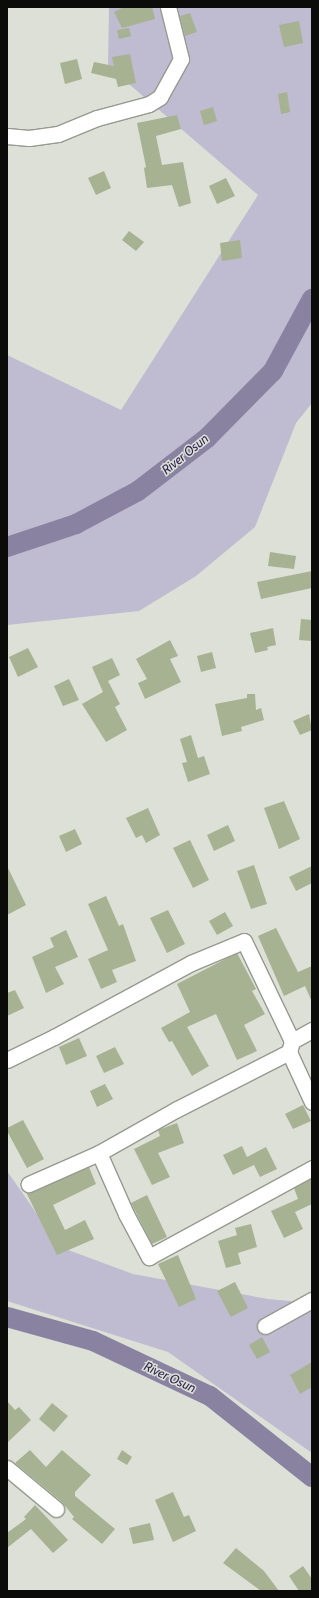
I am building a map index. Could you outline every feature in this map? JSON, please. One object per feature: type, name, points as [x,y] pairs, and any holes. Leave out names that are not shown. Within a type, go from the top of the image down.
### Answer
[{"type":"street","points":[[7,136],[29,138],[58,134],[97,118],[149,104],[160,97],[181,59],[168,7]]},
{"type":"street","points":[[7,1060],[54,1037],[191,963],[244,941],[290,1046],[312,1102]]},
{"type":"street","points":[[29,1184],[99,1153],[290,1046],[312,1030]]},
{"type":"street","points":[[99,1153],[126,1214],[149,1257],[312,1168]]},
{"type":"street","points":[[265,1326],[312,1300]]},
{"type":"street","points":[[7,1468],[56,1509]]},
{"type":"shaded area","points":[[109,7],[312,7],[312,403],[296,423],[255,527],[196,576],[139,611],[7,625],[7,355],[121,410],[258,195],[108,66]]},
{"type":"shaded area","points":[[7,1171],[60,1247],[133,1274],[268,1299],[312,1303],[312,1453],[168,1352],[7,1301]]},
{"type":"building","points":[[124,7],[152,7],[155,19],[122,28],[114,12]]},
{"type":"building","points":[[190,13],[197,32],[185,36],[180,16]]},
{"type":"building","points":[[299,21],[303,43],[284,47],[279,25]]},
{"type":"building","points":[[129,28],[131,36],[119,39],[117,30]]},
{"type":"building","points":[[130,54],[136,83],[118,87],[116,79],[91,73],[94,62],[114,66],[112,57]]},
{"type":"building","points":[[77,59],[82,79],[65,84],[60,63]]},
{"type":"building","points":[[287,92],[290,112],[281,114],[278,94]]},
{"type":"building","points":[[213,107],[217,121],[204,125],[200,111]]},
{"type":"building","points":[[177,115],[181,129],[156,136],[162,165],[183,162],[191,203],[179,207],[172,185],[147,188],[144,168],[146,167],[137,123]]},
{"type":"building","points":[[104,171],[111,188],[96,195],[88,178]]},
{"type":"building","points":[[226,178],[235,196],[217,204],[209,186]]},
{"type":"building","points":[[129,231],[144,242],[136,251],[122,240]]},
{"type":"building","points":[[240,240],[242,258],[222,261],[220,243]]},
{"type":"building","points":[[270,552],[296,556],[294,569],[268,566]]},
{"type":"building","points":[[312,571],[312,588],[261,599],[257,582]]},
{"type":"building","points":[[301,619],[312,620],[312,641],[299,640]]},
{"type":"building","points":[[273,628],[276,645],[267,647],[268,650],[255,653],[250,633]]},
{"type":"building","points":[[170,640],[178,656],[170,659],[181,682],[145,699],[138,683],[147,679],[136,659]]},
{"type":"building","points":[[28,648],[38,667],[18,677],[9,657]]},
{"type":"building","points":[[212,652],[216,668],[201,672],[197,656]]},
{"type":"building","points":[[112,658],[120,675],[108,681],[120,704],[115,707],[127,730],[106,742],[82,704],[103,692],[92,667]]},
{"type":"building","points":[[69,679],[79,700],[63,706],[54,686]]},
{"type":"building","points":[[247,694],[255,694],[256,710],[261,708],[264,720],[241,727],[242,731],[222,736],[215,704],[247,698]]},
{"type":"building","points":[[309,714],[312,730],[300,735],[293,721]]},
{"type":"building","points":[[191,735],[198,758],[204,756],[210,774],[188,782],[182,763],[187,762],[180,739]]},
{"type":"building","points":[[284,801],[300,839],[279,849],[264,808]]},
{"type":"building","points":[[148,808],[160,835],[146,843],[142,835],[136,838],[126,818]]},
{"type":"building","points":[[228,825],[235,841],[214,851],[207,835]]},
{"type":"building","points":[[75,829],[82,844],[66,852],[59,836]]},
{"type":"building","points":[[190,840],[209,880],[193,888],[173,848]]},
{"type":"building","points":[[254,865],[267,904],[251,909],[237,871]]},
{"type":"building","points":[[7,866],[26,905],[7,915]]},
{"type":"building","points":[[312,866],[312,883],[296,891],[289,877]]},
{"type":"building","points":[[106,896],[119,926],[123,924],[136,961],[112,970],[117,982],[101,989],[88,959],[108,950],[88,904]]},
{"type":"building","points":[[168,910],[185,944],[167,953],[150,918]]},
{"type":"building","points":[[225,912],[233,926],[217,935],[209,921]]},
{"type":"building","points":[[276,928],[298,972],[312,966],[312,1002],[305,986],[284,996],[258,936]]},
{"type":"building","points":[[66,930],[78,957],[55,967],[64,984],[46,993],[32,957],[54,947],[50,938]]},
{"type":"building","points":[[237,953],[256,989],[252,991],[265,1014],[244,1025],[257,1051],[237,1060],[216,1014],[187,1027],[209,1066],[192,1076],[172,1041],[169,1042],[161,1028],[190,1012],[177,984]]},
{"type":"building","points":[[15,990],[24,1008],[7,1016],[7,993]]},
{"type":"building","points":[[79,1038],[87,1056],[66,1065],[59,1047]]},
{"type":"building","points":[[115,1047],[124,1064],[104,1073],[96,1056]]},
{"type":"building","points":[[105,1084],[113,1099],[97,1107],[90,1091]]},
{"type":"building","points":[[303,1105],[311,1121],[293,1129],[285,1114]]},
{"type":"building","points":[[23,1120],[44,1159],[27,1168],[7,1131],[7,1128]]},
{"type":"building","points":[[177,1123],[184,1143],[158,1153],[170,1177],[152,1185],[134,1149],[160,1136],[158,1130]]},
{"type":"building","points":[[242,1146],[247,1157],[266,1147],[277,1169],[260,1177],[254,1165],[233,1175],[223,1155]]},
{"type":"building","points":[[89,1167],[96,1184],[53,1205],[65,1230],[85,1220],[94,1239],[57,1255],[26,1192],[33,1192]]},
{"type":"building","points":[[312,1178],[312,1204],[295,1212],[303,1229],[284,1238],[271,1211],[298,1199],[294,1188]]},
{"type":"building","points":[[147,1195],[167,1237],[152,1244],[131,1203]]},
{"type":"building","points":[[251,1224],[257,1247],[238,1253],[241,1264],[226,1268],[218,1241],[237,1235],[235,1228]]},
{"type":"building","points":[[178,1255],[196,1299],[179,1307],[158,1264]]},
{"type":"building","points":[[235,1282],[248,1308],[231,1317],[217,1291]]},
{"type":"building","points":[[262,1337],[270,1352],[257,1359],[249,1345]]},
{"type":"building","points":[[312,1362],[312,1387],[300,1394],[290,1375]]},
{"type":"building","points":[[7,1401],[15,1410],[19,1407],[31,1420],[7,1443]]},
{"type":"building","points":[[52,1403],[68,1416],[54,1432],[39,1419]]},
{"type":"building","points":[[30,1450],[46,1467],[62,1450],[91,1475],[75,1492],[75,1496],[115,1529],[102,1544],[72,1519],[74,1517],[62,1502],[15,1463]]},
{"type":"building","points":[[122,1450],[132,1457],[127,1465],[117,1459]]},
{"type":"building","points":[[173,1492],[184,1517],[189,1515],[196,1531],[173,1542],[155,1500]]},
{"type":"building","points":[[35,1505],[68,1540],[53,1553],[31,1529],[7,1548],[7,1533],[26,1519],[24,1517]]},
{"type":"building","points":[[150,1523],[154,1540],[133,1544],[129,1528]]},
{"type":"building","points":[[236,1548],[264,1571],[279,1591],[261,1591],[223,1563]]},
{"type":"building","points":[[303,1566],[312,1579],[312,1591],[299,1591],[289,1576]]},
{"type":"waterway","name":"River Osun","points":[[7,547],[76,524],[138,491],[207,438],[273,371],[312,299]]},
{"type":"waterway","name":"River Osun","points":[[7,1317],[93,1341],[210,1396],[312,1477]]}]
